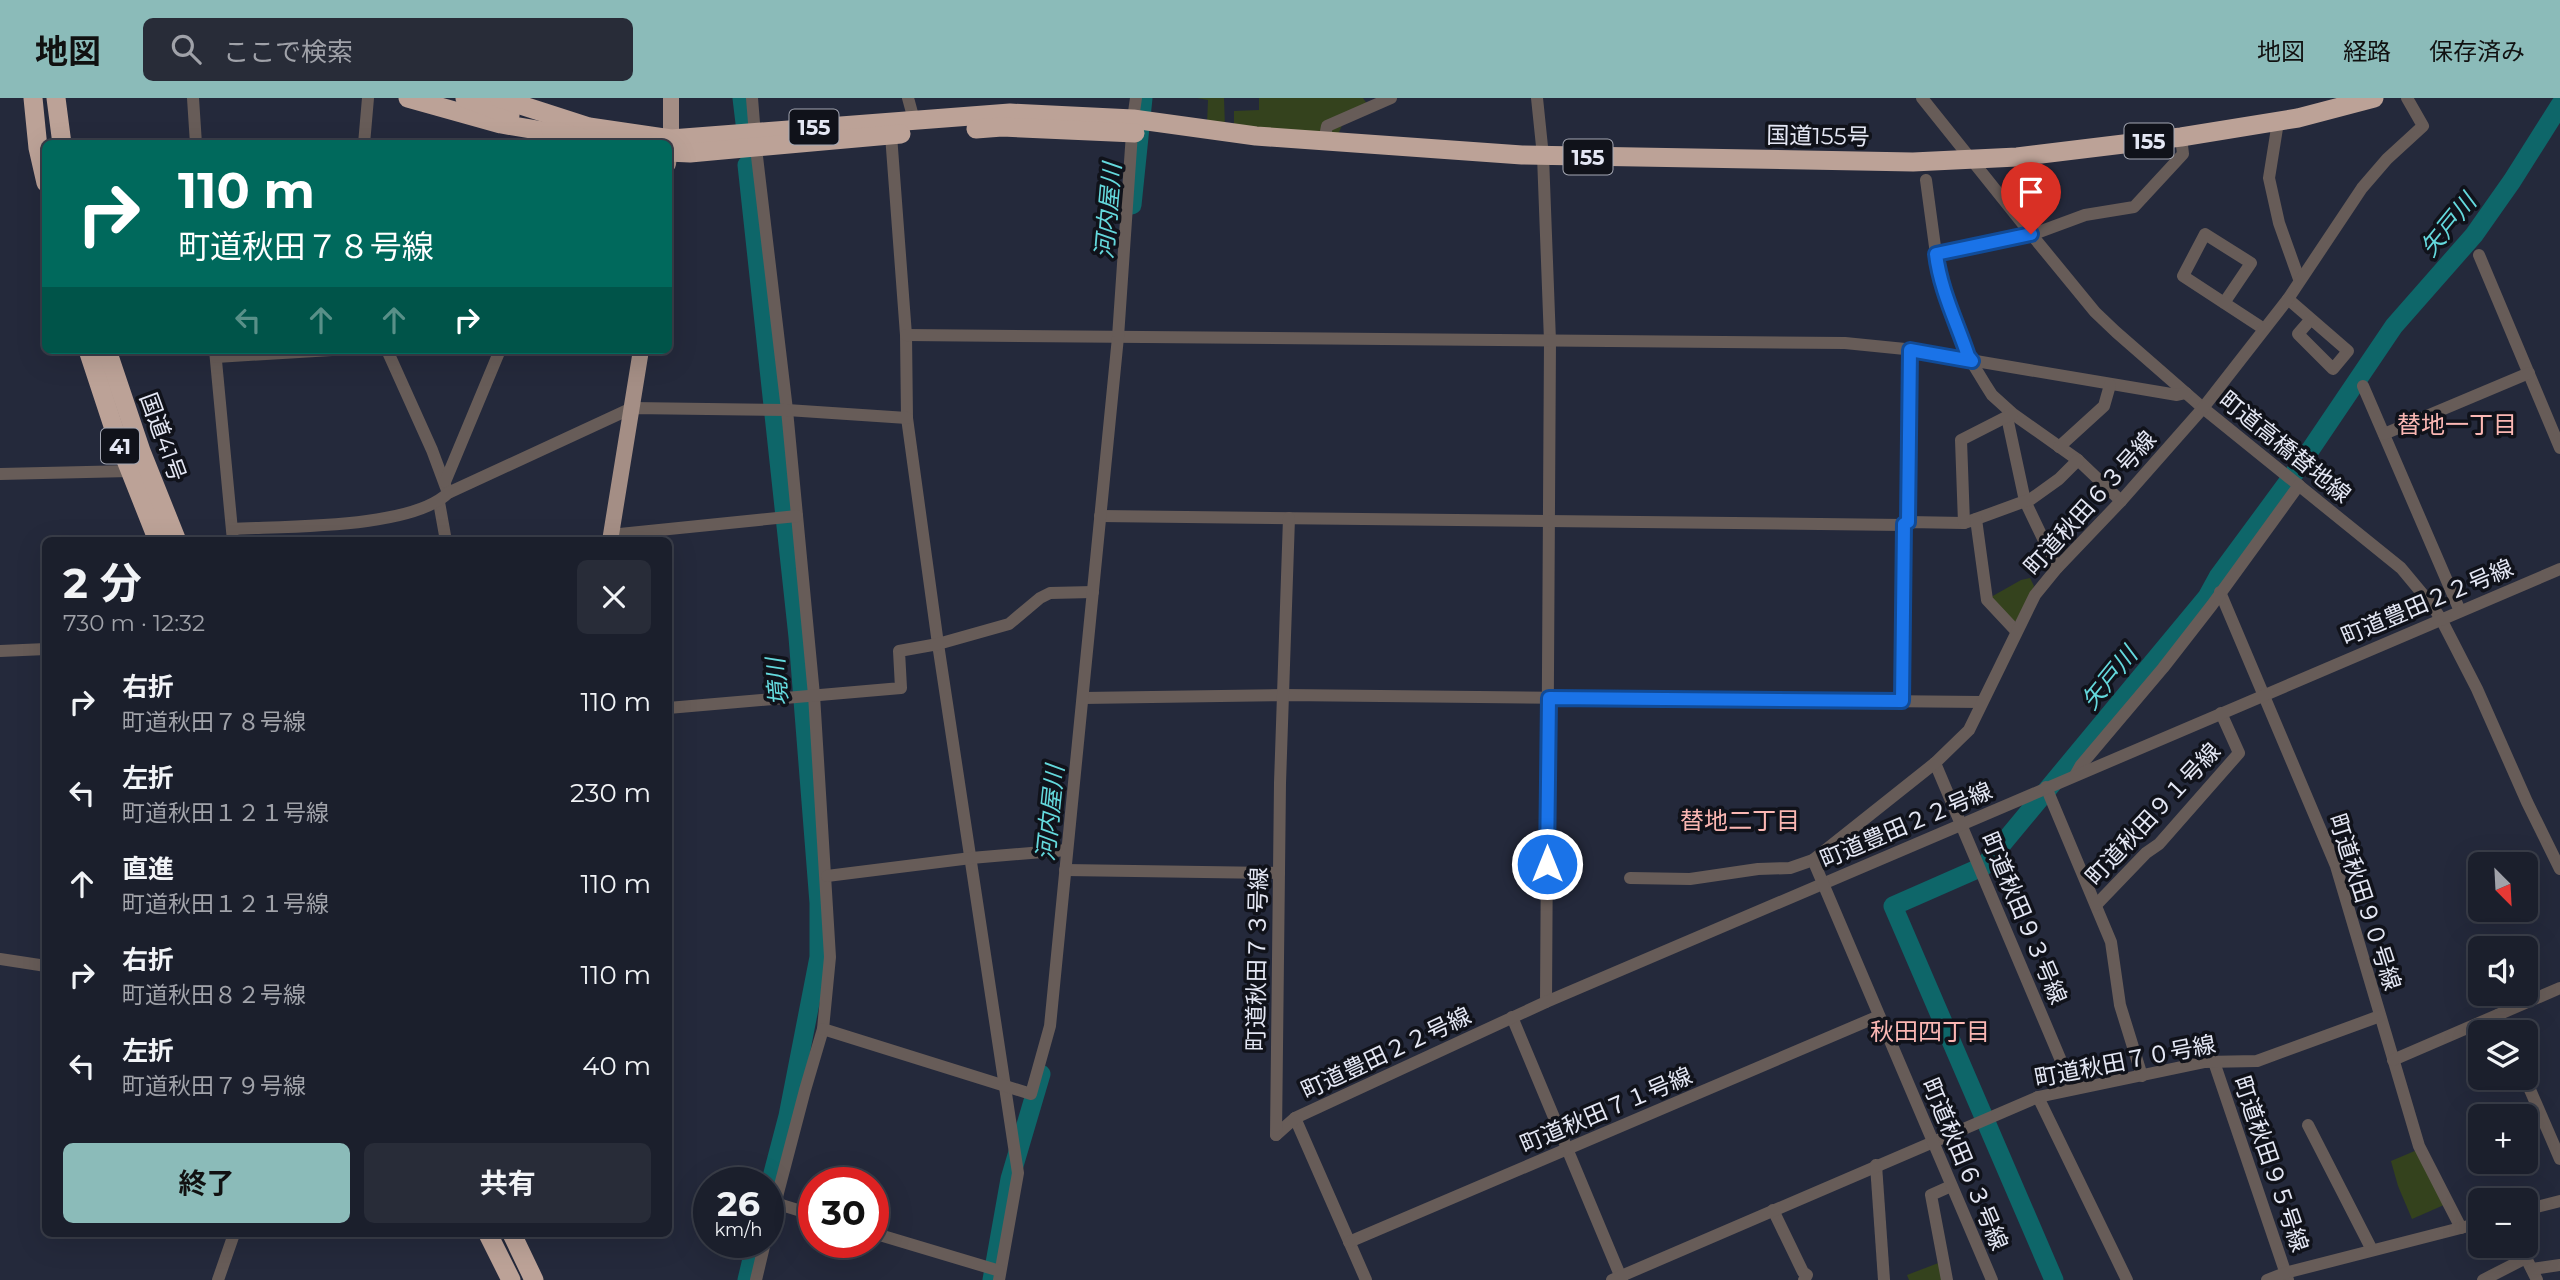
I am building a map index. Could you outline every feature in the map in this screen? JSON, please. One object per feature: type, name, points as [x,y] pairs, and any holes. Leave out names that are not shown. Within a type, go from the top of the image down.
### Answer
[{"type":"highway","points":[[33,98],[42,166]]},
{"type":"highway","points":[[56,98],[61,140]]},
{"type":"highway","points":[[408,98],[501,124],[561,134]]},
{"type":"highway","points":[[465,98],[582,140]]},
{"type":"highway","name":"国道155号","points":[[499,98],[631,140]]},
{"type":"highway","name":"国道155号","points":[[672,152],[690,153],[756,139],[914,120],[1010,113],[1324,142],[1543,156],[1913,162],[2017,157],[2181,137],[2278,122],[2321,106],[2374,98]]},
{"type":"highway","name":"国道155号","points":[[756,139],[891,135],[1002,127],[1133,126]]},
{"type":"highway","name":"国道41号","points":[[89,354],[156,537]]},
{"type":"highway","name":"国道41号","points":[[108,354],[141,451],[175,537]]},
{"type":"highway","points":[[489,1237],[504,1275]]},
{"type":"highway","points":[[514,1237],[534,1280]]},
{"type":"main road","points":[[670,140],[671,98]]},
{"type":"main road","points":[[610,537],[640,354]]},
{"type":"main road","points":[[504,1275],[512,1237]]},
{"type":"street","points":[[193,98],[196,140]]},
{"type":"street","points":[[364,140],[368,98]]},
{"type":"street","points":[[752,98],[797,516],[808,696],[827,876],[830,957],[823,1029],[784,1170]]},
{"type":"street","points":[[908,98],[914,120]]},
{"type":"street","points":[[823,1029],[1031,1094],[1050,1026],[1118,337],[1136,98]]},
{"type":"street","points":[[1324,142],[1327,125],[1391,98]]},
{"type":"street","points":[[1537,98],[1543,156],[1550,341],[1546,1002]]},
{"type":"street","name":"町道高橋替地線","points":[[1922,98],[2100,317],[2203,408],[2401,568],[2431,604],[2477,689],[2560,869]]},
{"type":"street","name":"町道秋田６３号線","points":[[1992,1280],[1813,860],[1935,763],[1969,730],[2035,595],[2203,408],[2288,299],[2362,188],[2387,159],[2423,126],[2407,98]]},
{"type":"street","points":[[2278,122],[2270,178],[2279,223],[2299,279]]},
{"type":"street","points":[[889,1238],[1000,1275],[1018,1173],[937,644],[907,418],[906,335],[891,135]]},
{"type":"street","points":[[1936,254],[2031,234],[2085,215],[2138,205],[2183,154],[2181,137]]},
{"type":"street","points":[[1926,180],[1938,269],[1968,356],[1992,395],[2010,416],[2078,460],[2121,501]]},
{"type":"street","points":[[2224,303],[2251,263],[2204,234],[2183,276],[2224,303],[2264,329]]},
{"type":"street","points":[[2479,255],[2560,449]]},
{"type":"street","points":[[2288,299],[2311,319]]},
{"type":"street","points":[[906,335],[1845,343],[1907,349],[2177,395],[2186,393]]},
{"type":"street","points":[[1902,701],[1907,349]]},
{"type":"street","points":[[215,354],[233,535],[404,515],[444,492],[632,408],[787,410],[907,418]]},
{"type":"street","points":[[389,354],[444,492],[446,537]]},
{"type":"street","points":[[444,492],[498,354]]},
{"type":"street","points":[[2384,434],[2529,373]]},
{"type":"street","points":[[2059,447],[2104,406],[2110,385]]},
{"type":"street","points":[[2363,386],[2459,611]]},
{"type":"street","points":[[2010,416],[2025,501],[2057,568]]},
{"type":"street","points":[[2010,416],[1961,440],[1970,521],[1987,600],[2016,631]]},
{"type":"street","points":[[1100,516],[1844,523],[1970,521],[2025,501],[2059,478],[2078,460]]},
{"type":"street","points":[[0,474],[130,471]]},
{"type":"street","points":[[2076,775],[2081,765],[2163,668],[2299,485]]},
{"type":"street","points":[[618,537],[797,516]]},
{"type":"street","name":"町道秋田７３号線","points":[[1276,1135],[1280,783],[1289,518]]},
{"type":"street","name":"町道豊田２２号線","points":[[1276,1135],[1295,1118],[1546,1002],[2560,569]]},
{"type":"street","points":[[672,708],[901,688],[899,652],[1009,624],[1050,593],[1093,592]]},
{"type":"street","name":"町道秋田９０号線","points":[[2220,592],[2336,866],[2419,1146],[2461,1228]]},
{"type":"street","points":[[0,651],[42,649]]},
{"type":"street","points":[[1083,698],[1284,695],[1982,702]]},
{"type":"street","name":"町道秋田９１号線","points":[[2096,905],[2146,853],[2159,844],[2239,753],[2221,713]]},
{"type":"street","name":"町道秋田９３号線","points":[[1935,763],[2073,1089]]},
{"type":"street","points":[[2046,788],[2111,943],[2120,1006],[2142,1076]]},
{"type":"street","points":[[827,876],[971,858],[1067,850]]},
{"type":"street","points":[[1630,878],[1690,879],[1758,869],[1790,868],[1813,860]]},
{"type":"street","points":[[1065,870],[1279,873]]},
{"type":"street","points":[[0,959],[42,965]]},
{"type":"street","points":[[2393,1060],[2560,988]]},
{"type":"street","name":"町道秋田７１号線","points":[[1348,1239],[1877,1013]]},
{"type":"street","points":[[2498,1015],[2500,1020]]},
{"type":"street","name":"町道秋田７０号線","points":[[1619,1279],[2038,1097],[2214,1062],[2257,1061],[2380,1016]]},
{"type":"street","points":[[1512,1017],[1567,1145],[1619,1279]]},
{"type":"street","name":"町道秋田９５号線","points":[[2214,1062],[2286,1276]]},
{"type":"street","points":[[2531,1090],[2555,1136],[2560,1159]]},
{"type":"street","points":[[2038,1097],[2127,1280]]},
{"type":"street","points":[[1295,1118],[1366,1280]]},
{"type":"street","points":[[2308,1125],[2372,1250]]},
{"type":"street","points":[[1876,1166],[1884,1280]]},
{"type":"street","points":[[1947,1280],[1931,1195],[1951,1186]]},
{"type":"street","points":[[2538,1207],[2560,1201]]},
{"type":"street","points":[[1773,1210],[1803,1272],[1809,1278]]},
{"type":"street","points":[[2267,1280],[2468,1226]]},
{"type":"street","points":[[218,1280],[233,1237]]},
{"type":"street","points":[[756,1280],[761,1258]]},
{"type":"street","points":[[2483,1280],[2529,1263],[2560,1265]]},
{"type":"green space","points":[[1197,98],[1224,98],[1225,127],[1207,124],[1208,100]]},
{"type":"green space","points":[[1259,98],[1363,98],[1367,104],[1346,116],[1337,137],[1234,128],[1234,111],[1259,110]]},
{"type":"green space","points":[[2030,578],[2034,586],[2018,621],[2011,622],[1991,597],[2021,580]]},
{"type":"green space","points":[[2417,1150],[2444,1205],[2412,1219],[2391,1161]]},
{"type":"green space","points":[[1941,1262],[1944,1280],[1909,1280],[1907,1275]]},
{"type":"waterway","name":"境川","points":[[742,98],[745,123]]},
{"type":"waterway","name":"河内屋川","points":[[1132,205],[1143,98]]},
{"type":"waterway","name":"矢戸川","points":[[2054,1280],[1893,906],[1984,866],[2207,597],[2218,577],[2296,471],[2394,326],[2474,235],[2560,105]]},
{"type":"waterway","name":"境川","points":[[747,165],[798,637],[819,903],[819,957],[788,1116],[775,1167]]},
{"type":"waterway","name":"河内屋川","points":[[992,1280],[1010,1179],[1041,1074]]},
{"type":"waterway","name":"境川","points":[[747,1280],[752,1258]]},
{"type":"district","name":"替地一丁目","points":[[2457,424]]},
{"type":"district","name":"替地二丁目","points":[[1740,820]]},
{"type":"district","name":"秋田四丁目","points":[[1930,1031]]},
{"type":"route","points":[[1547,864],[1549,698],[1902,701],[1910,350],[1972,361],[1946,294],[1936,254],[2031,234]]}]
